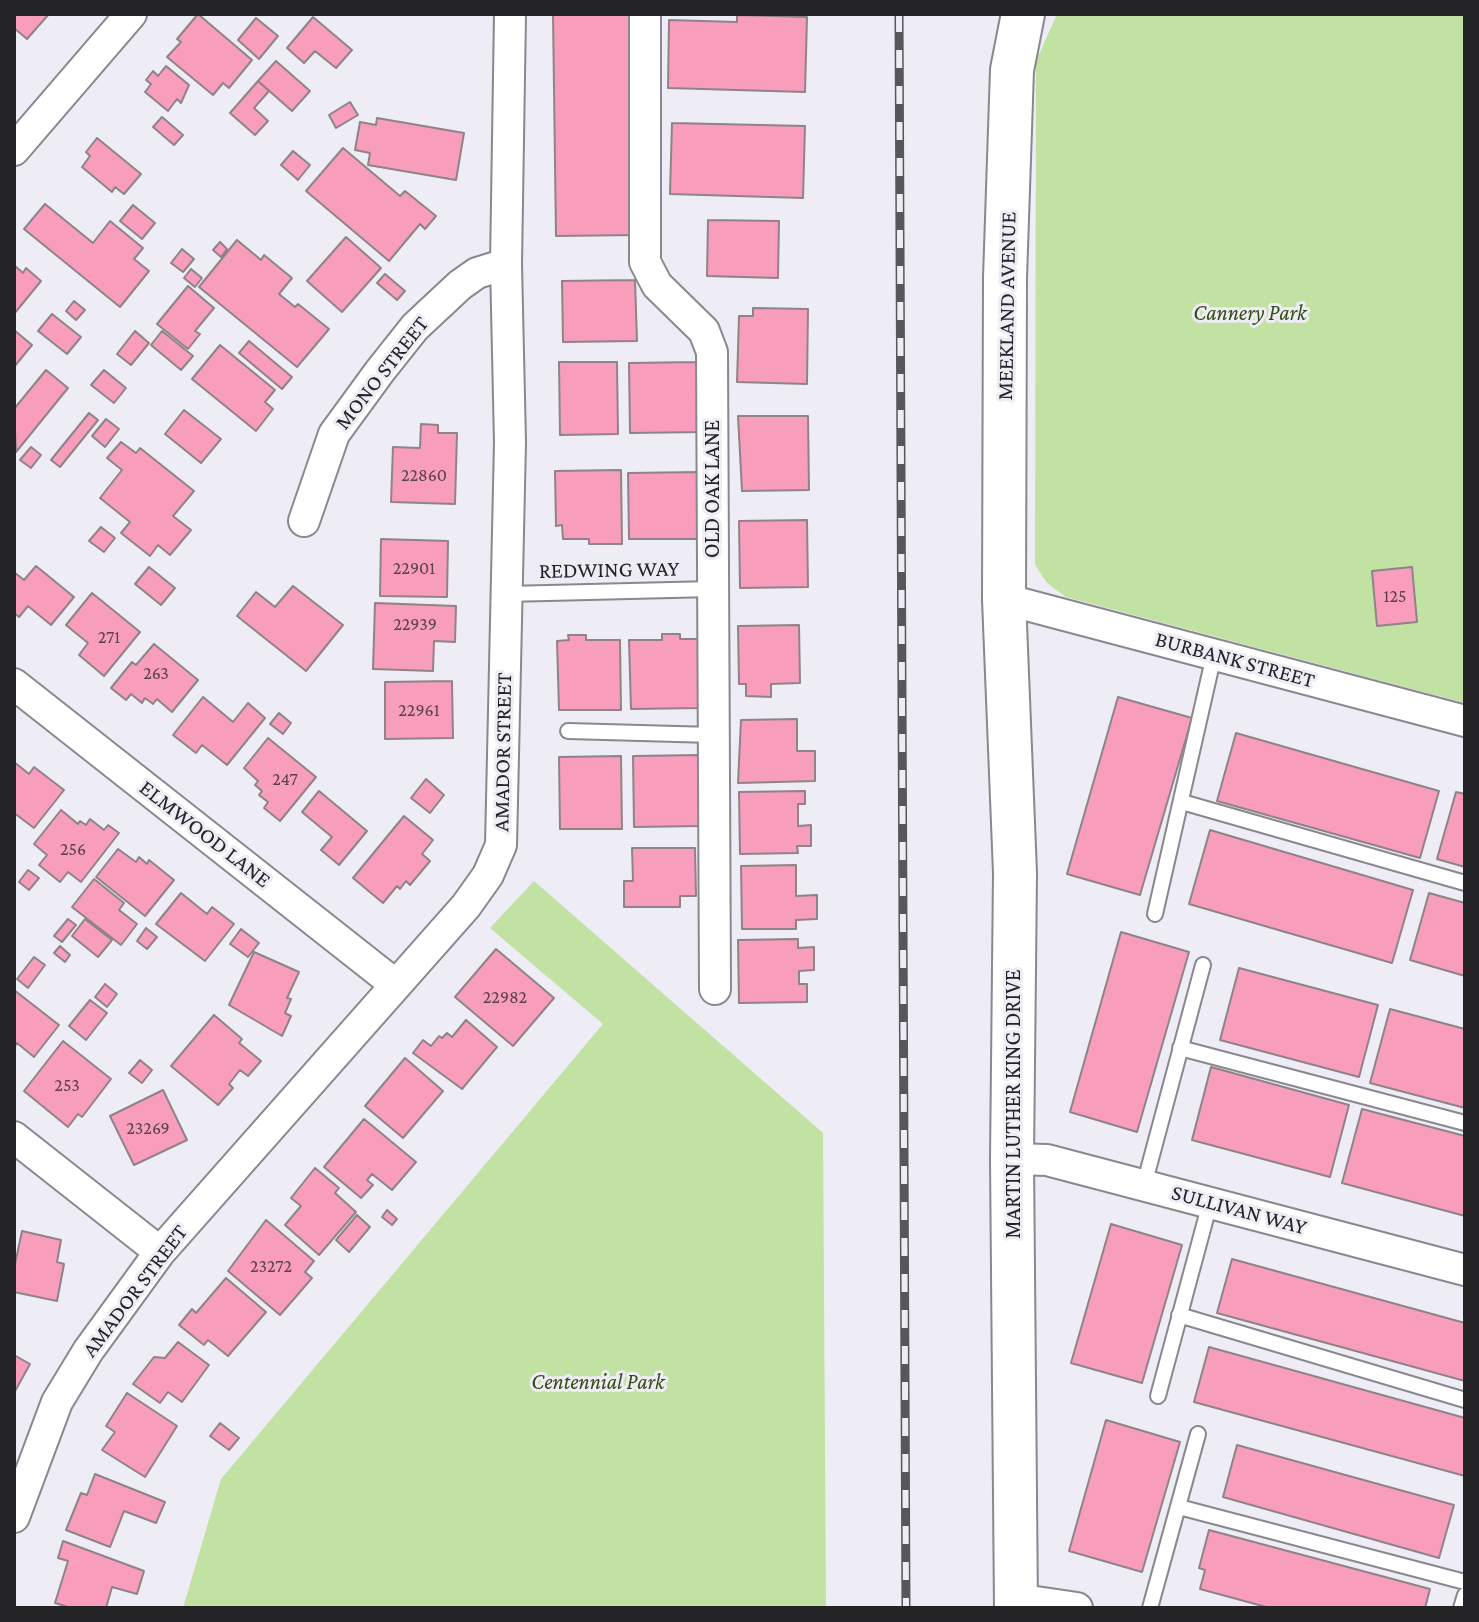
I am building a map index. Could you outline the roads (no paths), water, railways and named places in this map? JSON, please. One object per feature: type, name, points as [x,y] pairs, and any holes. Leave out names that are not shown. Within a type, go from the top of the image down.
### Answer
[{"type":"street","points":[[14,150],[131,14]]},
{"type":"street","name":"AMADOR STREET","points":[[14,1517],[57,1402],[88,1351],[160,1252],[466,906],[488,875],[501,845],[510,442],[506,264],[510,14]]},
{"type":"street","name":"OLD OAK LANE","points":[[645,14],[645,262],[657,285],[704,331],[712,352],[715,989]]},
{"type":"street","name":"MEEKLAND AVENUE","points":[[1004,599],[1005,278],[1012,70],[1023,14]]},
{"type":"street","name":"MONO STREET","points":[[304,521],[334,434],[388,360],[415,327],[460,285],[477,273],[506,264]]},
{"type":"street","name":"BURBANK STREET","points":[[1004,599],[1465,721]]},
{"type":"street","name":"MARTIN LUTHER KING DRIVE","points":[[1004,599],[1015,873],[1012,1159],[1016,1603]]},
{"type":"street","name":"ELMWOOD LANE","points":[[14,684],[396,985]]},
{"type":"street","points":[[14,1137],[160,1252]]},
{"type":"street","name":"SULLIVAN WAY","points":[[1012,1159],[1047,1160],[1465,1270]]},
{"type":"street","points":[[1016,1603],[1077,1608]]},
{"type":"lane","name":"REDWING WAY","points":[[506,594],[713,589]]},
{"type":"lane","points":[[1155,914],[1214,655]]},
{"type":"lane","points":[[568,731],[713,735]]},
{"type":"lane","points":[[1182,802],[1465,883]]},
{"type":"lane","points":[[1144,1185],[1203,965]]},
{"type":"lane","points":[[1180,1048],[1465,1123]]},
{"type":"lane","points":[[1158,1396],[1210,1203]]},
{"type":"lane","points":[[1179,1315],[1465,1400]]},
{"type":"lane","points":[[1150,1608],[1198,1434]]},
{"type":"lane","points":[[1179,1507],[1465,1582]]},
{"type":"lane","points":[[1461,1608],[1465,1595]]},
{"type":"railway","points":[[899,14],[906,1608]]},
{"type":"park label","name":"Cannery Park","points":[[1250,313]]},
{"type":"park label","name":"Centennial Park","points":[[598,1382]]}]
